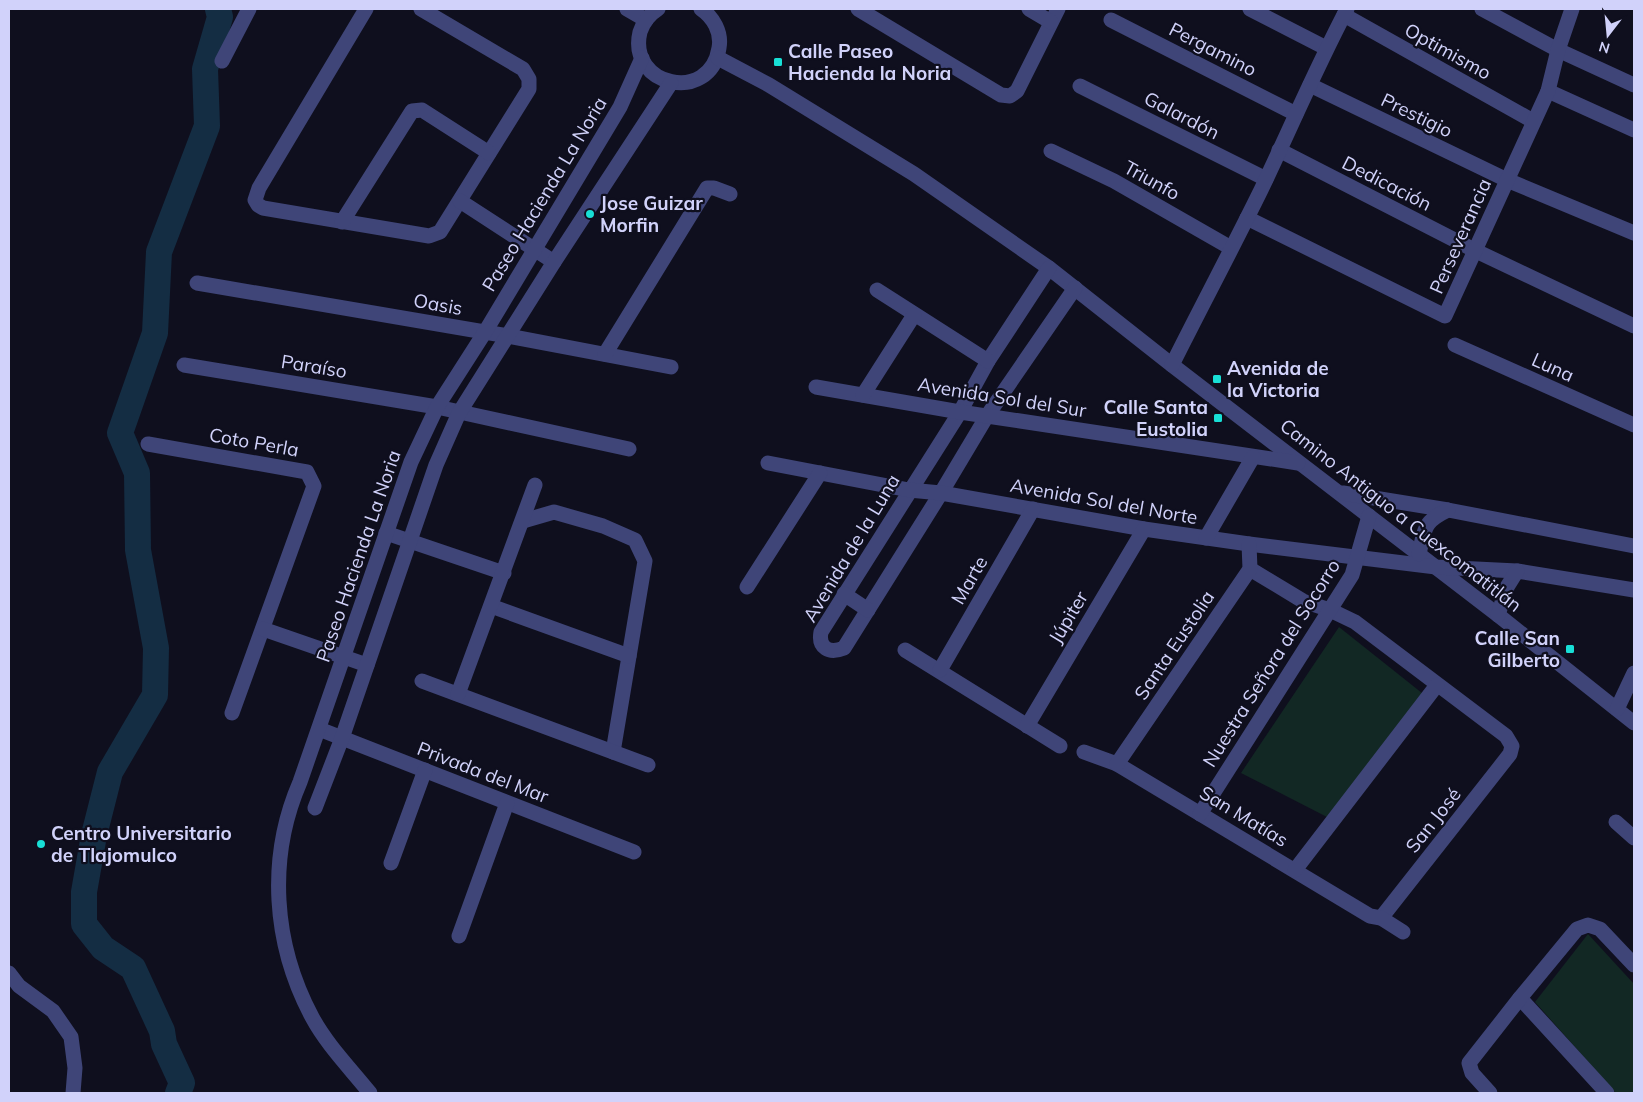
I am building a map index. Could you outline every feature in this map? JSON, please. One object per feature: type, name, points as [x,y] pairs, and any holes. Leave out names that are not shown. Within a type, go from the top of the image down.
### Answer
[{"type":"street","points":[[222,61],[249,9]]},
{"type":"street","points":[[366,9],[259,188],[255,200],[263,208],[429,236],[440,232],[530,89],[529,79],[523,69],[421,9]]},
{"type":"street","points":[[627,9],[646,20]]},
{"type":"street","points":[[658,9],[646,20],[641,29],[639,38],[642,58],[648,69],[658,78],[671,83],[685,83],[699,79],[710,70],[718,58],[720,42],[717,26],[706,10]]},
{"type":"street","points":[[858,9],[1001,95],[1010,96],[1017,91],[1054,16],[1029,9]]},
{"type":"street","points":[[1250,9],[1326,48]]},
{"type":"street","points":[[1482,9],[1558,50],[1634,84]]},
{"type":"street","name":"Perseverancia","points":[[1247,218],[1445,316],[1548,91],[1558,50],[1572,9]]},
{"type":"street","points":[[1172,366],[1266,179],[1326,48],[1346,12]]},
{"type":"street","name":"Optimismo","points":[[1346,12],[1533,121]]},
{"type":"street","name":"Pergamino","points":[[1111,20],[1296,114]]},
{"type":"street","name":"Paseo Hacienda La Noria","points":[[370,1093],[337,1054],[312,1018],[295,980],[284,942],[278,908],[279,864],[284,830],[291,804],[319,729],[411,462],[437,407],[485,332],[620,106],[642,58]]},
{"type":"street","name":"Camino Antiguo a Cuexcomatitlán","points":[[718,58],[769,85],[914,174],[1049,268],[1172,366],[1436,567],[1626,716]]},
{"type":"street","points":[[315,808],[342,738],[436,465],[459,413],[554,262],[671,83]]},
{"type":"street","name":"Prestigio","points":[[1310,85],[1507,180],[1634,233]]},
{"type":"street","name":"Galardón","points":[[1080,86],[1266,179]]},
{"type":"street","points":[[1548,91],[1634,130]]},
{"type":"street","points":[[342,222],[412,111],[422,110],[489,153]]},
{"type":"street","name":"Dedicación","points":[[1279,150],[1476,251],[1634,326]]},
{"type":"street","name":"Triunfo","points":[[1051,151],[1114,182],[1231,248]]},
{"type":"street","points":[[605,354],[707,188],[714,188],[730,194]]},
{"type":"street","points":[[460,201],[554,262]]},
{"type":"street","name":"Avenida de la Luna","points":[[1049,268],[988,361],[960,412],[821,632],[820,640],[823,646],[829,650],[836,651],[844,648],[942,494],[987,416],[1075,288]]},
{"type":"street","name":"Oasis","points":[[197,283],[508,336],[671,367]]},
{"type":"street","points":[[877,290],[988,361]]},
{"type":"street","points":[[863,395],[914,315]]},
{"type":"street","name":"Luna","points":[[1455,346],[1634,425]]},
{"type":"street","name":"Paraíso","points":[[184,365],[437,407],[459,413]]},
{"type":"street","name":"Avenida Sol del Sur","points":[[816,387],[960,412],[1300,463]]},
{"type":"street","points":[[459,413],[629,449]]},
{"type":"street","name":"Coto Perla","points":[[148,444],[307,472],[314,486],[232,714]]},
{"type":"street","points":[[1206,538],[1253,457]]},
{"type":"street","name":"Avenida Sol del Norte","points":[[768,463],[909,490],[1033,509],[1144,529],[1436,567],[1516,571],[1634,590]]},
{"type":"street","points":[[747,587],[820,473]]},
{"type":"street","points":[[458,694],[535,485]]},
{"type":"street","points":[[1340,493],[1448,510],[1634,546]]},
{"type":"street","name":"Marte","points":[[940,670],[1033,509]]},
{"type":"street","points":[[1419,554],[1425,529],[1433,518],[1448,510]]},
{"type":"street","points":[[523,521],[554,512],[603,526],[635,540],[645,561],[613,752]]},
{"type":"street","name":"Nuestra Señora del Socorro","points":[[1200,814],[1352,575],[1369,516]]},
{"type":"street","name":"Júpiter","points":[[1027,726],[1144,529]]},
{"type":"street","points":[[386,533],[504,573]]},
{"type":"street","points":[[1249,544],[1250,569],[1303,601],[1330,610],[1355,622],[1437,685],[1295,870]]},
{"type":"street","name":"Santa Eustolia","points":[[1117,764],[1250,569]]},
{"type":"street","points":[[1498,615],[1507,587],[1516,571]]},
{"type":"street","points":[[844,594],[868,610]]},
{"type":"street","points":[[491,606],[630,656]]},
{"type":"street","points":[[263,629],[367,665]]},
{"type":"street","points":[[905,650],[1060,746]]},
{"type":"street","points":[[1626,716],[1634,673]]},
{"type":"street","points":[[422,681],[648,765]]},
{"type":"street","name":"San José","points":[[1381,918],[1510,754],[1512,746],[1506,736],[1437,685]]},
{"type":"street","name":"Privada del Mar","points":[[319,729],[634,852]]},
{"type":"street","name":"San Matías","points":[[1084,752],[1117,764],[1370,916],[1381,918],[1403,932]]},
{"type":"street","points":[[391,863],[425,770]]},
{"type":"street","points":[[459,936],[507,802]]},
{"type":"street","points":[[1616,822],[1634,838]]},
{"type":"street","points":[[1490,1093],[1472,1073],[1469,1063],[1576,929],[1588,925],[1600,929],[1634,966]]},
{"type":"street","points":[[9,973],[19,986],[53,1011],[70,1037],[75,1068],[73,1093]]},
{"type":"street","points":[[1520,998],[1607,1093]]},
{"type":"green space","points":[[1339,627],[1427,697],[1327,817],[1241,773]]},
{"type":"green space","points":[[1588,934],[1634,984],[1634,1093],[1616,1093],[1535,1002]]},
{"type":"waterway","points":[[178,1093],[182,1083],[164,1044],[162,1031],[133,968],[103,948],[84,924],[84,892],[94,835],[110,772],[155,695],[156,648],[138,550],[137,473],[120,433],[155,333],[159,252],[207,126],[205,69],[220,17],[218,9]]},
{"type":"place","name":"Calle Paseo Hacienda la Noria","points":[[778,62]]},
{"type":"place","name":"Jose Guizar Morfin","points":[[590,214]]},
{"type":"place","name":"Avenida de la Victoria","points":[[1217,379]]},
{"type":"place","name":"Calle Santa Eustolia","points":[[1218,418]]},
{"type":"place","name":"Calle San Gilberto","points":[[1570,649]]},
{"type":"place","name":"Centro Universitario de Tlajomulco","points":[[41,844]]}]
